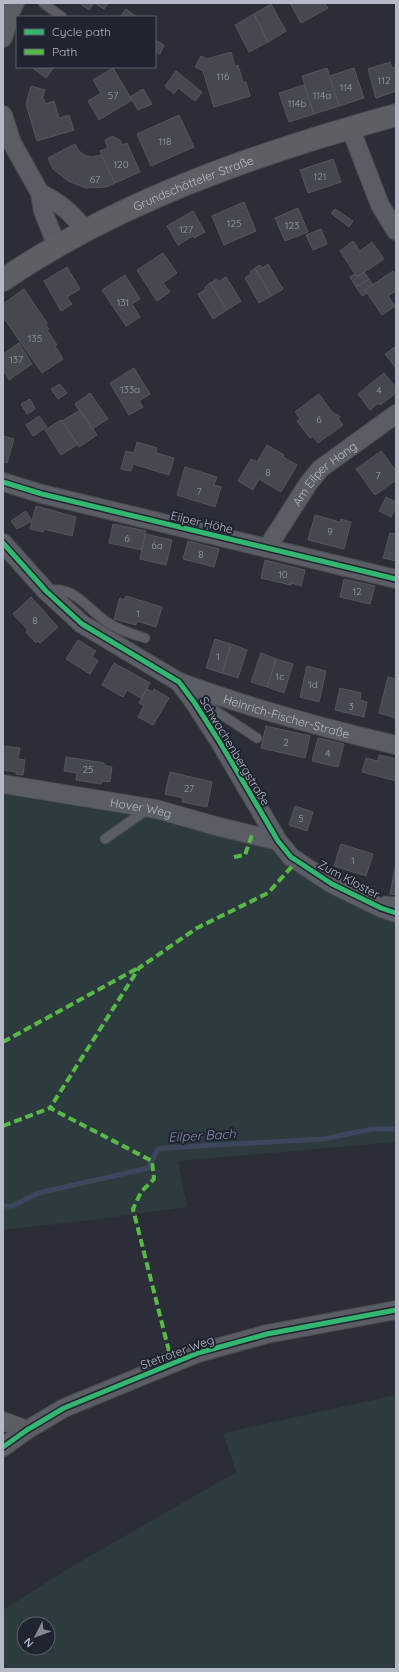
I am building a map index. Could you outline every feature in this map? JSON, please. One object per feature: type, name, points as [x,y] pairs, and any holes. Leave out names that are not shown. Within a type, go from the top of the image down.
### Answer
[{"type":"main road","name":"Grundschötteler Straße","points":[[3,280],[84,231],[191,182],[250,160],[350,127],[396,115]]},
{"type":"street","points":[[3,38],[15,3]]},
{"type":"street","points":[[3,115],[12,143],[40,193],[43,211],[57,246]]},
{"type":"street","points":[[350,127],[380,205],[396,231]]},
{"type":"street","points":[[40,193],[56,200],[67,209],[84,231]]},
{"type":"street","name":"Am Eilper Hang","points":[[267,548],[308,484],[320,469],[396,414]]},
{"type":"street","name":"Eilper Höhe","points":[[3,482],[42,494],[396,579]]},
{"type":"street","name":"Schwachenbergstraße","points":[[3,543],[46,590],[82,624],[183,687],[221,744],[278,841]]},
{"type":"street","name":"Heinrich-Fischer-Straße","points":[[183,687],[337,731],[396,745]]},
{"type":"street","name":"Hover Weg","points":[[3,784],[149,808],[278,841]]},
{"type":"street","name":"Zum Kloster","points":[[278,841],[292,857],[332,884],[391,907]]},
{"type":"street","name":"Stetroter Weg","points":[[3,1447],[27,1430],[64,1408],[198,1352],[267,1334],[396,1310]]},
{"type":"street","points":[[3,1421],[27,1430]]},
{"type":"lane","points":[[43,3],[61,16]]},
{"type":"lane","points":[[46,590],[55,588],[69,591],[107,622],[121,630],[145,638]]},
{"type":"lane","points":[[183,687],[257,738]]},
{"type":"lane","points":[[105,839],[149,808]]},
{"type":"shaded area","points":[[3,784],[278,841],[396,913],[396,1142],[178,1161],[187,1207],[3,1230]]},
{"type":"shaded area","points":[[396,1395],[396,1669],[3,1669],[3,1610],[71,1567],[236,1472],[223,1433]]},
{"type":"building","points":[[79,3],[94,3],[89,10]]},
{"type":"building","points":[[94,3],[108,3],[104,9]]},
{"type":"building","points":[[290,3],[325,3],[328,8],[301,23]]},
{"type":"building","points":[[271,4],[286,31],[268,42],[254,14]]},
{"type":"building","points":[[126,9],[136,16],[121,16]]},
{"type":"building","points":[[254,14],[268,42],[249,52],[235,25]]},
{"type":"building","points":[[156,41],[164,45],[160,54],[156,52]]},
{"type":"building","points":[[231,52],[235,66],[238,65],[243,82],[246,82],[250,96],[214,107],[203,71],[195,67],[201,56],[207,59]]},
{"type":"building","points":[[390,62],[392,68],[395,67],[396,69],[396,91],[376,98],[368,69]]},
{"type":"building","points":[[32,68],[53,68],[46,78]]},
{"type":"building","points":[[113,68],[132,100],[99,120],[88,101],[101,93],[93,80]]},
{"type":"building","points":[[327,68],[339,106],[314,114],[302,76]]},
{"type":"building","points":[[354,68],[364,98],[339,106],[329,76]]},
{"type":"building","points":[[176,71],[202,92],[195,101],[178,88],[174,94],[165,86]]},
{"type":"building","points":[[304,85],[314,114],[289,122],[279,93]]},
{"type":"building","points":[[31,86],[45,90],[42,99],[44,99],[45,104],[54,101],[59,118],[69,115],[74,130],[37,141],[26,104]]},
{"type":"building","points":[[143,89],[152,104],[138,110],[130,97]]},
{"type":"building","points":[[179,115],[194,147],[151,166],[137,134]]},
{"type":"building","points":[[112,136],[120,140],[122,145],[127,143],[140,172],[115,183],[100,151],[108,148],[105,140]]},
{"type":"building","points":[[75,144],[79,151],[86,156],[92,157],[101,155],[115,183],[106,187],[86,188],[68,181],[53,169],[48,158]]},
{"type":"building","points":[[333,159],[341,182],[308,193],[300,170]]},
{"type":"building","points":[[244,202],[256,231],[224,245],[212,216]]},
{"type":"building","points":[[298,208],[308,232],[285,241],[275,218]]},
{"type":"building","points":[[335,209],[353,221],[349,227],[331,213]]},
{"type":"building","points":[[193,211],[205,232],[194,238],[193,236],[178,245],[167,226]]},
{"type":"building","points":[[321,229],[327,244],[313,250],[306,235]]},
{"type":"building","points":[[353,241],[360,251],[372,242],[384,259],[357,277],[340,251]]},
{"type":"building","points":[[163,253],[177,273],[163,283],[170,292],[157,301],[137,270]]},
{"type":"building","points":[[268,264],[283,289],[271,296],[255,268],[260,265],[262,268]]},
{"type":"building","points":[[67,267],[80,289],[67,297],[72,304],[61,311],[44,281]]},
{"type":"building","points":[[255,268],[271,296],[259,303],[245,278],[251,274],[250,272]]},
{"type":"building","points":[[393,271],[396,276],[396,291],[388,296],[395,306],[382,315],[365,290]]},
{"type":"building","points":[[364,272],[369,279],[356,287],[350,277],[355,274],[357,277]]},
{"type":"building","points":[[125,275],[140,299],[132,304],[140,317],[126,326],[102,290]]},
{"type":"building","points":[[226,277],[241,301],[227,310],[210,283],[217,279],[218,282]]},
{"type":"building","points":[[369,279],[373,285],[365,290],[367,293],[362,296],[356,287]]},
{"type":"building","points":[[210,283],[227,310],[213,319],[198,294],[206,289],[205,287]]},
{"type":"building","points":[[24,289],[47,323],[46,325],[49,329],[47,330],[57,345],[55,346],[63,359],[42,373],[3,317],[3,304]]},
{"type":"building","points":[[19,343],[32,364],[9,380],[3,370],[3,354]]},
{"type":"building","points":[[396,346],[396,368],[385,354]]},
{"type":"building","points":[[134,368],[150,394],[139,401],[143,407],[129,415],[110,383]]},
{"type":"building","points":[[384,373],[396,388],[396,393],[380,405],[378,403],[370,410],[358,394]]},
{"type":"building","points":[[60,384],[67,393],[58,399],[51,389]]},
{"type":"building","points":[[90,393],[108,419],[92,429],[75,404]]},
{"type":"building","points":[[319,394],[331,411],[340,417],[338,418],[343,425],[318,443],[313,436],[310,438],[297,421],[300,419],[295,412]]},
{"type":"building","points":[[30,399],[35,409],[27,414],[21,404]]},
{"type":"building","points":[[80,410],[97,435],[79,447],[62,421]]},
{"type":"building","points":[[39,416],[47,427],[33,436],[26,425]]},
{"type":"building","points":[[61,420],[78,444],[61,455],[45,430]]},
{"type":"building","points":[[3,436],[14,439],[7,463],[3,462]]},
{"type":"building","points":[[137,442],[157,448],[156,453],[174,458],[169,475],[133,464],[131,471],[121,469],[126,451],[134,453]]},
{"type":"building","points":[[267,445],[297,465],[281,492],[259,479],[253,490],[238,481],[251,459],[257,462]]},
{"type":"building","points":[[381,451],[396,471],[396,480],[375,495],[356,469]]},
{"type":"building","points":[[185,467],[217,477],[214,485],[221,487],[215,507],[177,495]]},
{"type":"building","points":[[386,497],[396,502],[396,507],[391,517],[379,511]]},
{"type":"building","points":[[36,506],[76,517],[72,536],[44,529],[43,532],[30,529]]},
{"type":"building","points":[[26,511],[32,521],[17,529],[11,521]]},
{"type":"building","points":[[315,515],[340,522],[341,519],[351,522],[344,549],[308,540]]},
{"type":"building","points":[[113,524],[146,531],[142,550],[109,543]]},
{"type":"building","points":[[390,533],[396,534],[396,561],[383,558]]},
{"type":"building","points":[[145,534],[172,540],[166,565],[140,559]]},
{"type":"building","points":[[188,541],[219,549],[214,567],[183,559]]},
{"type":"building","points":[[265,560],[305,570],[301,586],[261,578]]},
{"type":"building","points":[[344,579],[375,586],[370,604],[340,597]]},
{"type":"building","points":[[126,596],[162,607],[156,627],[137,621],[136,625],[114,619],[120,598],[124,600]]},
{"type":"building","points":[[31,597],[58,627],[40,643],[38,641],[36,643],[26,632],[28,630],[13,614]]},
{"type":"building","points":[[215,639],[231,644],[222,673],[206,668]]},
{"type":"building","points":[[78,640],[96,651],[92,657],[98,661],[90,674],[66,659]]},
{"type":"building","points":[[231,644],[247,650],[238,678],[222,673]]},
{"type":"building","points":[[261,653],[276,659],[267,687],[251,682]]},
{"type":"building","points":[[276,659],[293,664],[284,693],[267,687]]},
{"type":"building","points":[[114,663],[150,683],[141,698],[127,690],[123,697],[102,685]]},
{"type":"building","points":[[307,666],[326,671],[319,702],[300,697]]},
{"type":"building","points":[[388,677],[396,679],[396,718],[379,713]]},
{"type":"building","points":[[340,688],[361,693],[360,700],[367,702],[364,717],[335,710]]},
{"type":"building","points":[[147,689],[153,692],[154,689],[169,698],[153,725],[138,717],[144,706],[139,703]]},
{"type":"building","points":[[266,726],[310,736],[305,758],[261,748]]},
{"type":"building","points":[[318,738],[344,744],[338,767],[312,761]]},
{"type":"building","points":[[3,746],[20,748],[18,759],[25,760],[23,775],[16,774],[16,772],[3,770]]},
{"type":"building","points":[[379,755],[396,759],[396,781],[362,772],[366,758],[378,761]]},
{"type":"building","points":[[66,757],[104,763],[104,765],[112,767],[110,782],[102,781],[101,784],[76,780],[77,773],[64,771]]},
{"type":"building","points":[[170,772],[212,782],[207,807],[182,802],[183,798],[165,794]]},
{"type":"building","points":[[295,806],[313,812],[307,831],[289,825]]},
{"type":"building","points":[[341,844],[373,854],[366,876],[334,866]]},
{"type":"building","points":[[396,868],[396,895],[390,894]]},
{"type":"waterway","name":"Eilper Bach","points":[[3,1206],[12,1206],[39,1193],[148,1168],[158,1149],[323,1139],[372,1129],[396,1129]]},
{"type":"marked path","points":[[234,857],[245,855],[252,835]]},
{"type":"marked path","points":[[172,1363],[133,1209],[141,1192],[154,1179],[152,1161],[50,1108],[139,968],[197,928],[268,893],[297,861]]},
{"type":"marked path","points":[[3,1042],[138,968]]},
{"type":"marked path","points":[[3,1126],[50,1108]]},
{"type":"cycle path","points":[[3,482],[42,494],[396,579]]},
{"type":"cycle path","points":[[3,543],[46,591],[82,624],[179,682],[194,702],[221,744],[278,841],[291,857],[332,884],[381,908],[396,913]]},
{"type":"cycle path","points":[[3,1447],[27,1430],[64,1408],[198,1353],[267,1334],[396,1310]]}]
